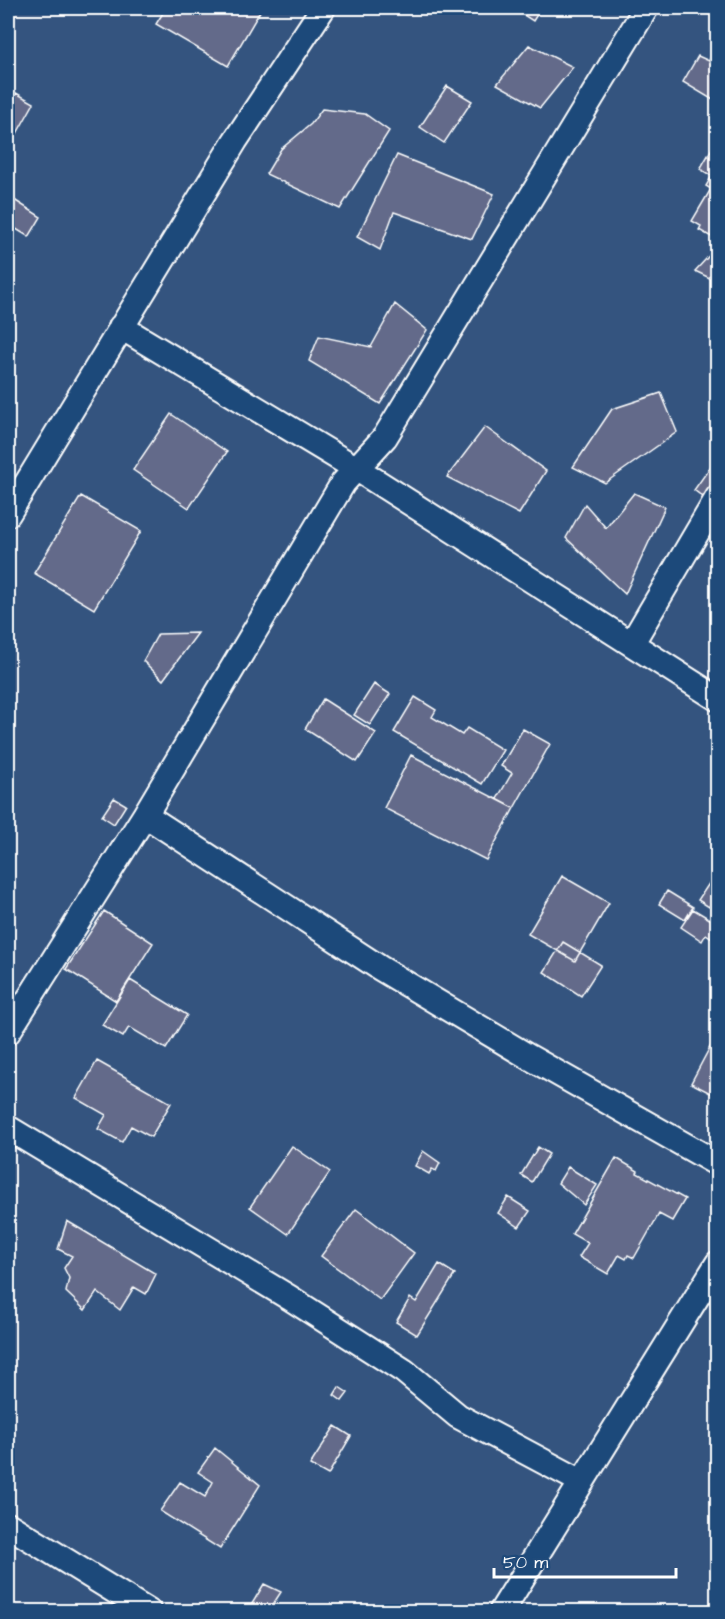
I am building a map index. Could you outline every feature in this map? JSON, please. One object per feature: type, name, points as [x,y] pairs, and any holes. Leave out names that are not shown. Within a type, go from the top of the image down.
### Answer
[{"type":"street","points":[[8,514],[235,141],[323,8]]},
{"type":"street","points":[[8,1032],[145,815],[343,483],[385,436],[646,8]]},
{"type":"street","points":[[121,327],[357,469],[717,699]]},
{"type":"street","points":[[632,643],[717,497]]},
{"type":"street","points":[[145,815],[380,968],[529,1057],[717,1164]]},
{"type":"street","points":[[8,1128],[309,1310],[404,1371],[458,1416],[582,1482]]},
{"type":"street","points":[[501,1611],[717,1263]]},
{"type":"street","points":[[8,1525],[149,1611]]},
{"type":"building","points":[[166,8],[262,8],[228,66],[156,24]]},
{"type":"building","points":[[522,8],[530,8],[538,13],[533,21],[519,12]]},
{"type":"building","points":[[718,40],[718,103],[683,82],[698,56],[709,61]]},
{"type":"building","points":[[529,45],[573,67],[540,108],[497,84]]},
{"type":"building","points":[[447,86],[472,101],[444,143],[420,127]]},
{"type":"building","points":[[16,93],[34,103],[15,137],[8,132],[8,108]]},
{"type":"building","points":[[322,109],[365,114],[389,131],[340,209],[266,174],[281,149],[311,124]]},
{"type":"building","points":[[714,145],[718,146],[718,235],[715,239],[699,230],[701,226],[692,221],[711,189],[706,186],[712,176],[700,169]]},
{"type":"building","points":[[397,155],[494,194],[472,239],[394,212],[380,250],[357,237]]},
{"type":"building","points":[[8,196],[41,217],[29,237],[8,224]]},
{"type":"building","points":[[718,246],[718,282],[695,271]]},
{"type":"building","points":[[395,304],[427,330],[380,404],[309,361],[319,336],[371,347]]},
{"type":"building","points":[[661,393],[677,432],[605,483],[573,467],[612,409]]},
{"type":"building","points":[[171,414],[227,452],[189,508],[133,470]]},
{"type":"building","points":[[485,427],[546,471],[519,514],[447,477]]},
{"type":"building","points":[[718,456],[718,484],[707,500],[694,490]]},
{"type":"building","points":[[634,493],[665,507],[625,594],[566,538],[585,504],[606,528]]},
{"type":"building","points":[[81,496],[141,531],[94,609],[34,573]]},
{"type":"building","points":[[198,633],[163,680],[143,661],[158,634]]},
{"type":"building","points":[[374,684],[390,694],[370,725],[354,715]]},
{"type":"building","points":[[415,697],[436,710],[432,717],[462,735],[467,728],[503,750],[482,784],[394,732]]},
{"type":"building","points":[[323,699],[376,733],[357,762],[305,729]]},
{"type":"building","points":[[523,729],[550,744],[514,808],[497,799],[512,773],[501,766]]},
{"type":"building","points":[[411,755],[514,808],[486,860],[384,808]]},
{"type":"building","points":[[114,798],[126,805],[114,824],[102,816]]},
{"type":"building","points":[[562,876],[609,903],[575,961],[528,934]]},
{"type":"building","points":[[712,879],[718,882],[718,894],[709,907],[698,900]]},
{"type":"building","points":[[667,891],[693,907],[685,920],[659,904]]},
{"type":"building","points":[[693,909],[718,924],[718,942],[706,934],[702,941],[681,927]]},
{"type":"building","points":[[104,911],[153,943],[116,1001],[66,969]]},
{"type":"building","points":[[563,942],[601,965],[581,996],[544,972]]},
{"type":"building","points":[[130,980],[187,1015],[166,1049],[129,1027],[123,1037],[102,1025]]},
{"type":"building","points":[[718,1032],[718,1097],[691,1083]]},
{"type":"building","points":[[97,1061],[171,1103],[151,1137],[131,1126],[122,1142],[98,1129],[106,1115],[76,1098]]},
{"type":"building","points":[[292,1146],[330,1172],[288,1234],[250,1207]]},
{"type":"building","points":[[538,1147],[549,1154],[532,1182],[521,1175]]},
{"type":"building","points":[[423,1151],[440,1163],[436,1171],[432,1169],[429,1174],[415,1166]]},
{"type":"building","points":[[616,1158],[638,1171],[637,1173],[685,1199],[672,1221],[659,1214],[634,1258],[628,1255],[626,1259],[619,1255],[608,1274],[579,1257],[588,1243],[572,1234]]},
{"type":"building","points":[[568,1167],[597,1185],[584,1205],[558,1183]]},
{"type":"building","points":[[508,1197],[530,1211],[519,1227],[498,1213]]},
{"type":"building","points":[[356,1209],[414,1253],[380,1300],[321,1256]]},
{"type":"building","points":[[67,1221],[156,1274],[146,1294],[134,1287],[120,1310],[97,1292],[85,1310],[66,1292],[69,1278],[64,1268],[72,1256],[58,1249]]},
{"type":"building","points":[[439,1264],[455,1274],[417,1335],[396,1322],[410,1298],[416,1302]]},
{"type":"building","points":[[339,1387],[348,1393],[342,1401],[334,1395]]},
{"type":"building","points":[[335,1426],[351,1436],[328,1475],[310,1465]]},
{"type":"building","points":[[215,1448],[260,1485],[220,1549],[160,1511],[180,1482],[205,1497],[213,1482],[198,1472]]},
{"type":"building","points":[[264,1584],[281,1592],[268,1612],[247,1612]]}]
